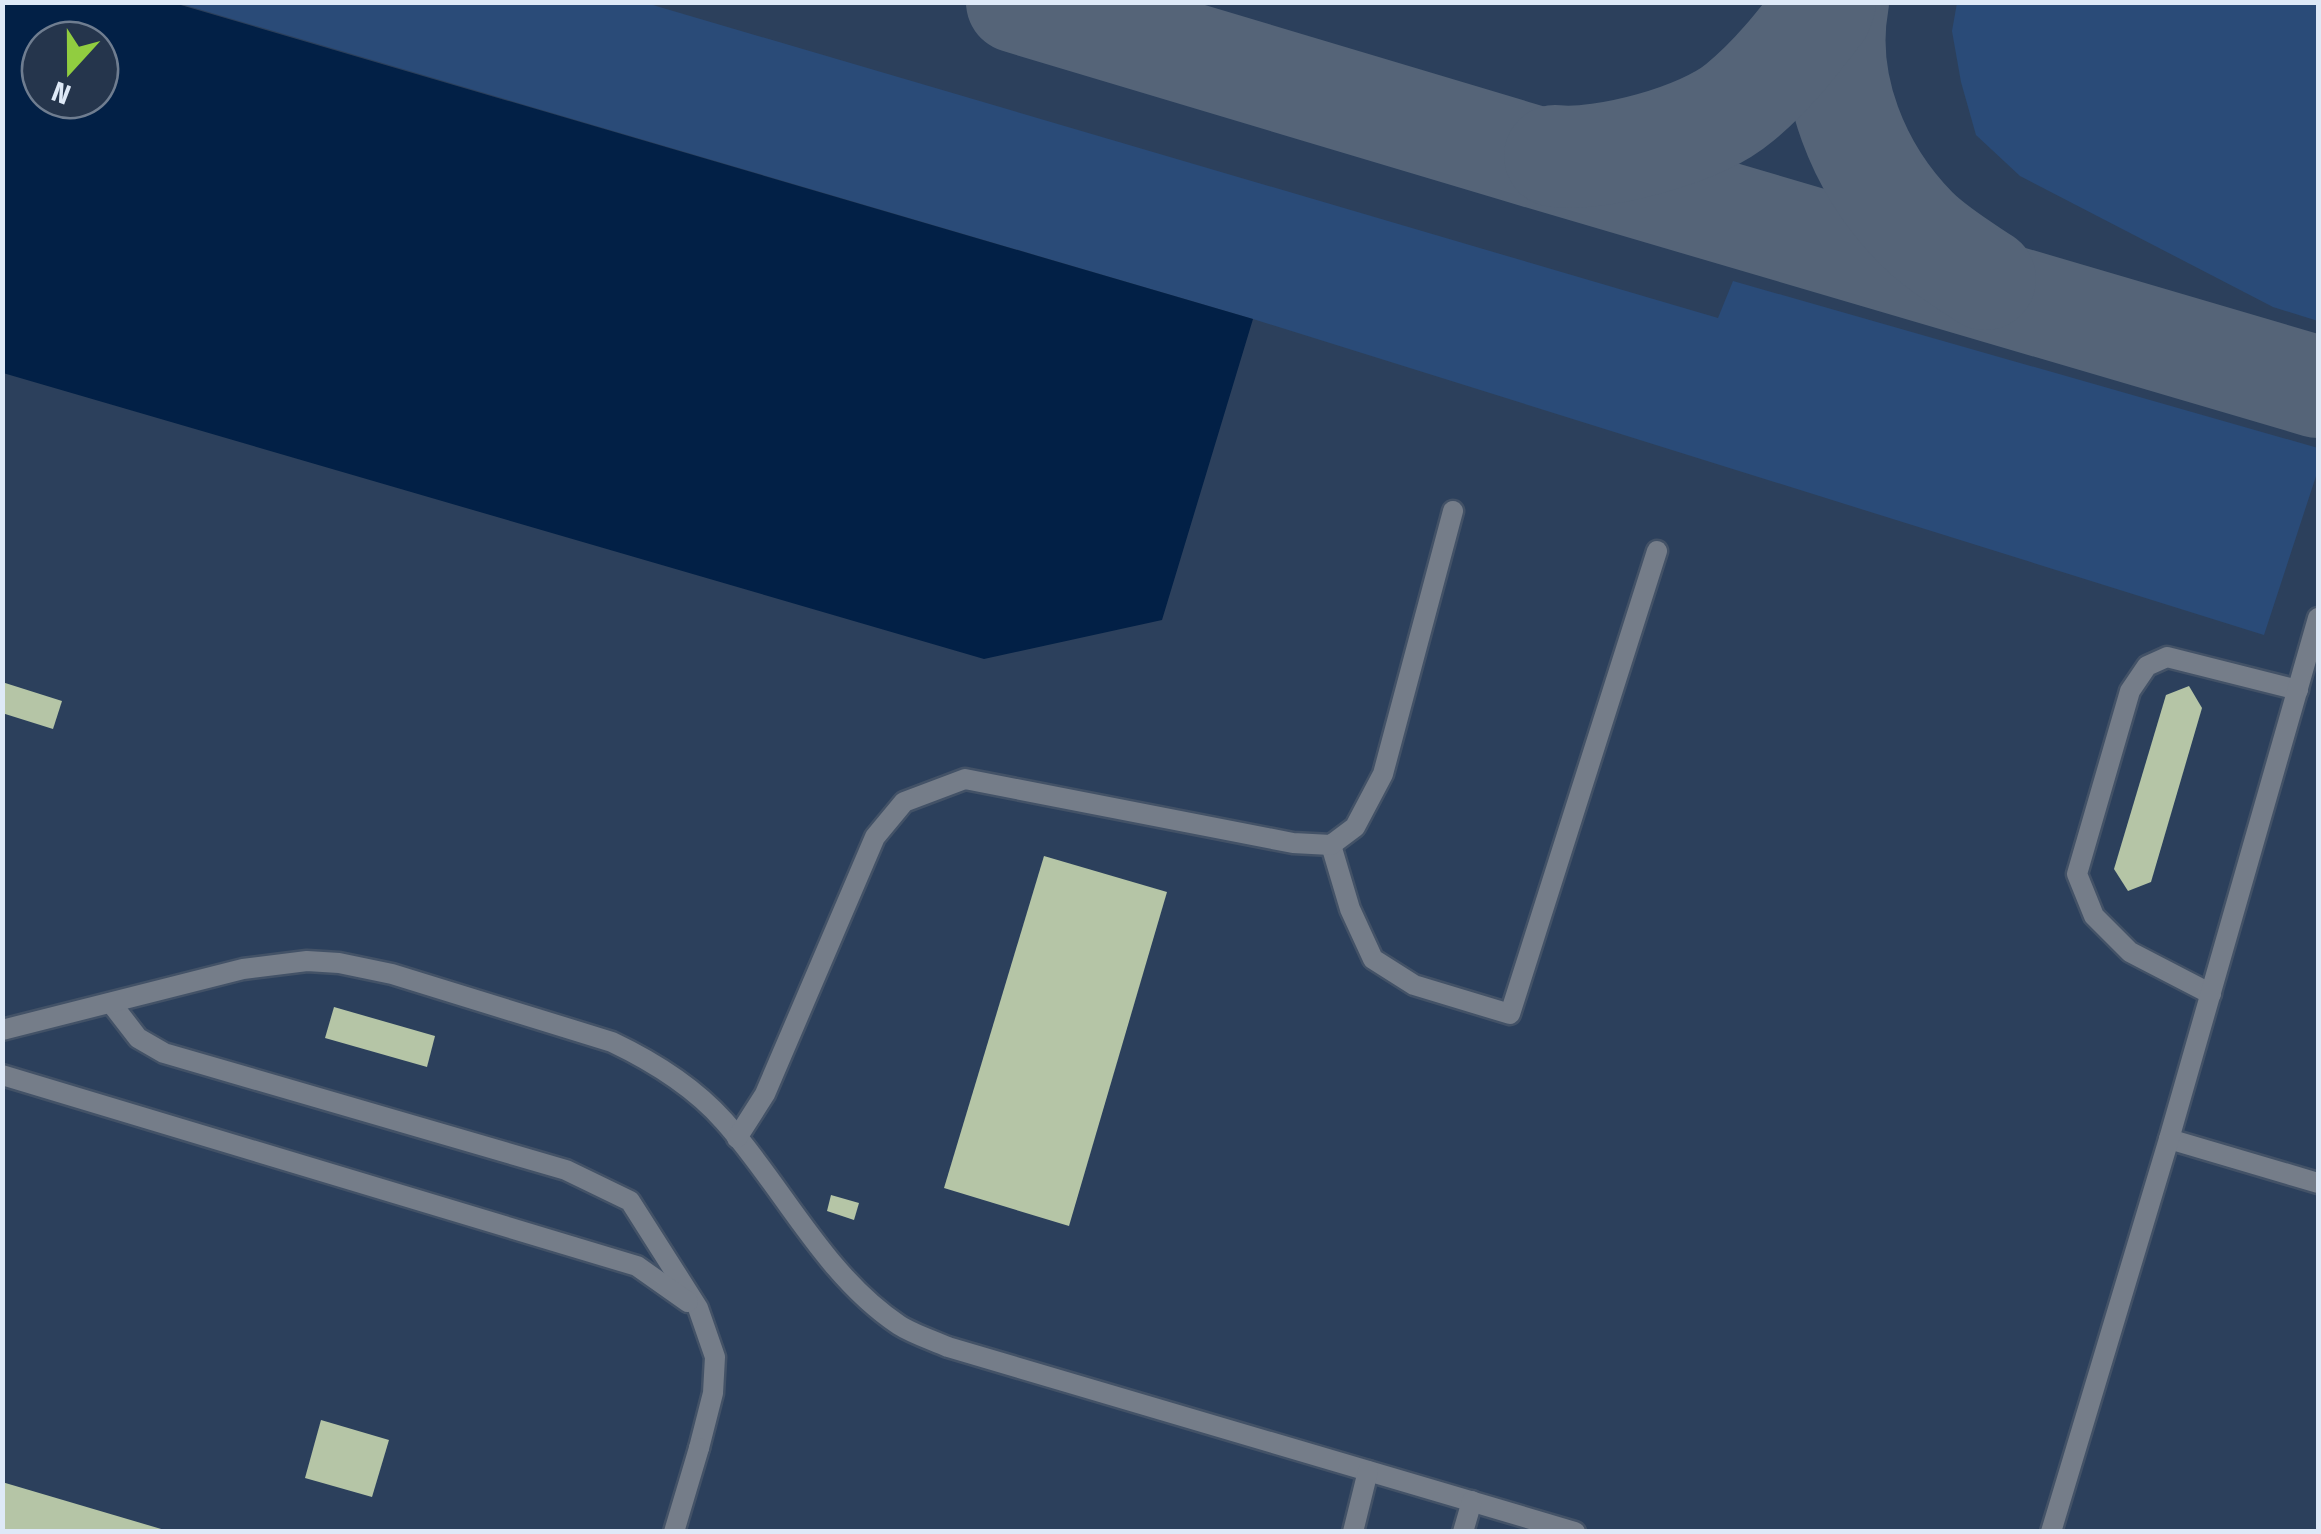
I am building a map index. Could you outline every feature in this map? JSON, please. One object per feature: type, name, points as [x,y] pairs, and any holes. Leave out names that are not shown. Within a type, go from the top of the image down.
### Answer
[{"type":"street","points":[[737,1138],[765,1094],[876,838],[904,802],[965,779],[1293,843],[1331,845],[1355,827],[1383,774],[1453,511]]},
{"type":"street","points":[[1331,845],[1350,909],[1373,959],[1414,985],[1510,1014],[1657,551]]},
{"type":"street","points":[[2052,1532],[2170,1139],[2318,618]]},
{"type":"street","points":[[2211,994],[2130,952],[2094,916],[2077,874],[2130,691],[2147,666],[2167,657],[2298,690]]},
{"type":"street","points":[[2,1030],[242,969],[306,961],[392,974],[612,1042],[645,1057],[692,1090],[725,1122],[856,1289],[900,1326],[948,1347],[1574,1532]]},
{"type":"street","points":[[111,1003],[138,1038],[164,1053],[566,1170],[630,1201],[698,1308],[715,1357],[713,1393],[674,1532]]},
{"type":"street","points":[[2,1076],[636,1266],[698,1308]]},
{"type":"street","points":[[2170,1139],[2318,1183]]},
{"type":"street","points":[[1353,1532],[1368,1471]]},
{"type":"street","points":[[1463,1532],[1472,1501]]},
{"type":"shaded area","points":[[2,3],[174,3],[1253,319],[1162,620],[984,659],[3,373]]},
{"type":"shaded area","points":[[3,3],[2318,3],[2318,1531],[3,1532]]},
{"type":"shaded area","points":[[178,3],[646,3],[1718,318],[1733,281],[2318,448],[2318,470],[2264,635],[1253,319]]},
{"type":"shaded area","points":[[1957,3],[2318,3],[2318,321],[2273,307],[2020,176],[1976,135],[1952,31]]},
{"type":"building","points":[[2,682],[62,701],[53,729],[2,713]]},
{"type":"building","points":[[2189,686],[2202,708],[2151,882],[2128,891],[2114,869],[2166,695]]},
{"type":"building","points":[[1044,856],[1167,892],[1069,1226],[944,1188]]},
{"type":"building","points":[[334,1007],[435,1036],[427,1067],[325,1038]]},
{"type":"building","points":[[831,1195],[859,1203],[854,1220],[827,1211]]},
{"type":"building","points":[[321,1420],[389,1440],[372,1497],[305,1478]]},
{"type":"building","points":[[2,1482],[168,1531],[168,1532],[2,1532]]},
{"type":"taxiway","points":[[1017,2],[2318,387]]},
{"type":"taxiway","points":[[1555,156],[1624,150],[1677,135],[1722,115],[1773,71],[1822,11],[1825,2]]},
{"type":"taxiway","points":[[1838,2],[1836,64],[1841,94],[1862,153],[1916,228],[1985,279]]}]
